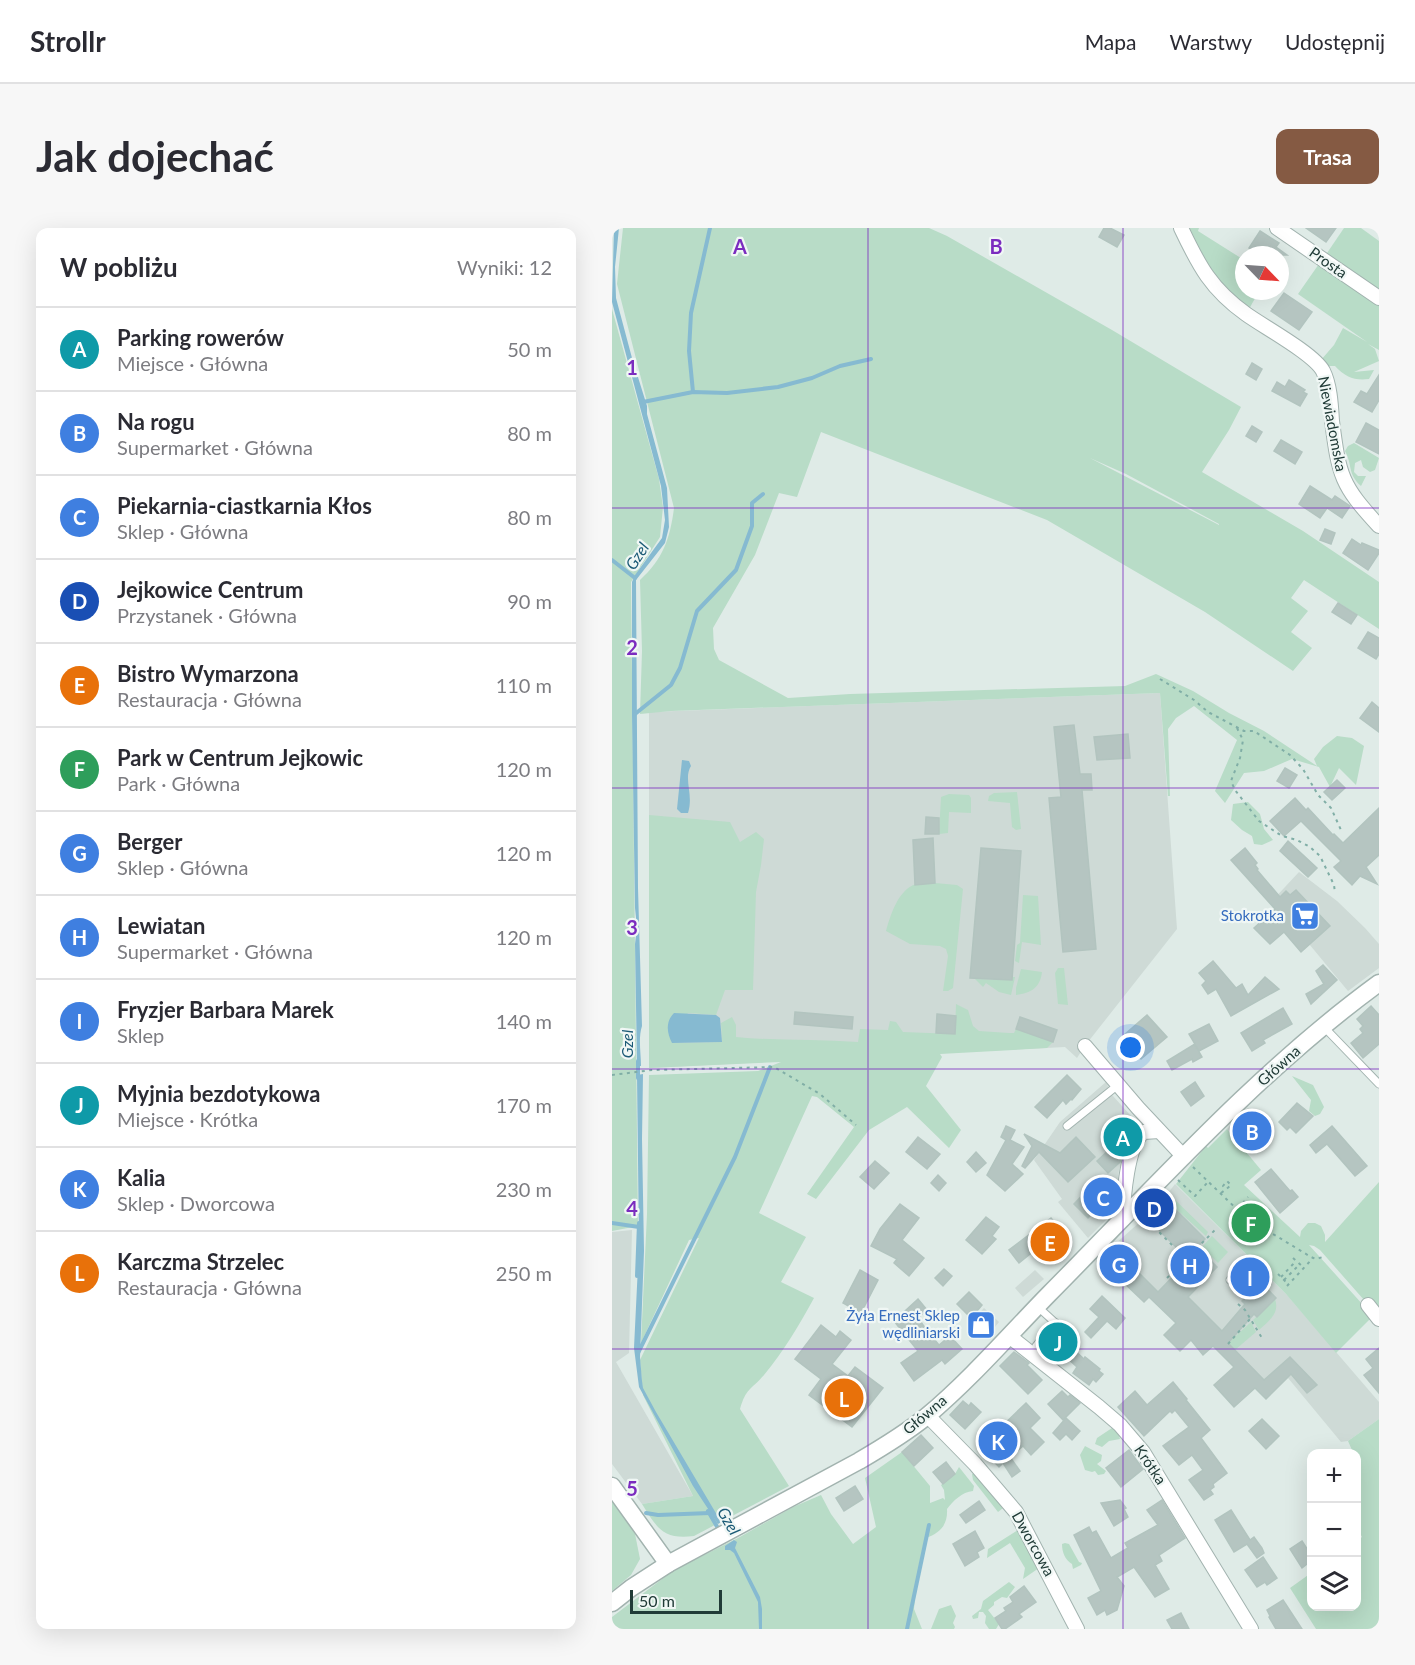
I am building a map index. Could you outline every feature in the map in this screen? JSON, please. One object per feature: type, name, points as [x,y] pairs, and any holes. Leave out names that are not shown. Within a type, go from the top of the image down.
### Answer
[{"type":"street","name":"Niewiadomska","points":[[1181,228],[1198,265],[1218,291],[1244,313],[1314,360],[1323,371],[1330,398],[1340,471],[1354,498],[1379,526]]},
{"type":"street","name":"Prosta","points":[[1277,228],[1379,298]]},
{"type":"street","name":"Główna","points":[[612,1604],[631,1588],[668,1564],[875,1452],[927,1415],[1009,1336],[1123,1219],[1187,1161],[1242,1100],[1324,1027],[1379,983]]},
{"type":"street","points":[[1085,1047],[1187,1161]]},
{"type":"street","points":[[1123,1219],[1124,1200],[1136,1143],[1144,1132],[1159,1131]]},
{"type":"street","points":[[1368,1305],[1379,1319]]},
{"type":"street","name":"Krótka","points":[[1009,1336],[1034,1348],[1120,1425],[1143,1452],[1251,1629]]},
{"type":"street","name":"Dworcowa","points":[[927,1415],[975,1464],[1016,1512],[1077,1629]]},
{"type":"street","points":[[612,1486],[668,1564]]},
{"type":"lane","points":[[1324,1027],[1379,1084]]},
{"type":"lane","points":[[1067,1126],[1118,1085]]},
{"type":"lane","points":[[1230,1280],[1246,1261]]},
{"type":"lane","points":[[1034,1348],[1047,1350],[1056,1358],[1073,1339],[1038,1306]]},
{"type":"lane","points":[[1034,1348],[1056,1323]]},
{"type":"lane","points":[[1047,1350],[1064,1330]]},
{"type":"path","points":[[1160,679],[1194,700],[1208,712],[1244,731],[1254,731],[1290,755],[1303,769],[1318,795],[1331,808],[1341,830]]},
{"type":"path","points":[[1237,728],[1244,740],[1231,781],[1235,790],[1267,828],[1310,847],[1320,856],[1334,885],[1335,893]]},
{"type":"path","points":[[612,1075],[646,1071],[774,1067],[820,1094],[856,1125]]},
{"type":"path","points":[[1187,1161],[1245,1217],[1313,1258],[1323,1257]]},
{"type":"path","points":[[1178,1180],[1195,1196],[1208,1182]]},
{"type":"path","points":[[1221,1193],[1227,1189]]},
{"type":"path","points":[[1238,1210],[1248,1197]]},
{"type":"path","points":[[1154,1227],[1186,1259]]},
{"type":"path","points":[[1167,1278],[1215,1230]]},
{"type":"path","points":[[1284,1280],[1301,1265],[1293,1258]]},
{"type":"path","points":[[1278,1274],[1288,1285],[1313,1258]]},
{"type":"path","points":[[1281,1277],[1296,1261]]},
{"type":"path","points":[[1170,1265],[1175,1269]]},
{"type":"path","points":[[1238,1292],[1242,1296]]},
{"type":"path","points":[[1238,1304],[1262,1338]]},
{"type":"path","points":[[1228,1344],[1250,1318]]},
{"type":"shaded area","points":[[1160,693],[1177,929],[1077,1058],[1065,1047],[649,1068],[649,712]]},
{"type":"shaded area","points":[[1299,872],[1337,901],[1379,944],[1379,968],[1348,991],[1271,902]]},
{"type":"shaded area","points":[[1106,1082],[1112,1095],[1141,1127],[1122,1146],[1124,1158],[1119,1170],[1110,1216],[1088,1238],[1058,1202],[1062,1199],[1034,1160],[1060,1122]]},
{"type":"shaded area","points":[[1248,1108],[1268,1128],[1245,1150],[1227,1129]]},
{"type":"shaded area","points":[[1175,1184],[1287,1295],[1379,1402],[1379,1419],[1348,1441],[1341,1442],[1288,1378],[1266,1399],[1136,1270],[1122,1284],[1096,1261],[1150,1213],[1152,1214]]},
{"type":"shaded area","points":[[632,1230],[629,1353],[616,1362],[693,1496],[642,1504],[612,1464],[612,1232]]},
{"type":"shaded area","points":[[1035,1270],[1044,1279],[1023,1297],[1015,1288]]},
{"type":"shaded area","points":[[984,1308],[999,1322],[986,1338],[969,1324]]},
{"type":"green space","points":[[623,228],[929,228],[1112,330],[1241,407],[1202,472],[1303,531],[1379,582],[1379,629],[1304,580],[1291,598],[1308,611],[1291,632],[1312,648],[1293,671],[1205,612],[1047,520],[821,432],[797,497],[779,493],[755,555],[713,628],[714,649],[719,660],[788,698],[1125,686],[1156,674],[1193,691],[1264,731],[1317,766],[1314,759],[1323,747],[1337,736],[1352,738],[1364,746],[1356,785],[1339,768],[1330,787],[1319,767],[1292,759],[1264,771],[1244,773],[1225,803],[1215,791],[1237,740],[1194,706],[1176,718],[1168,729],[1170,796],[1168,796],[1160,693],[640,714],[642,651],[640,580],[664,548],[674,508],[617,284]],"holes":[[[1090,458],[1126,474],[1219,524],[1219,525]]]},
{"type":"green space","points":[[1188,228],[1199,228],[1198,231],[1235,254],[1235,297],[1212,273]]},
{"type":"green space","points":[[1344,228],[1361,228],[1379,241],[1379,292],[1325,256]]},
{"type":"green space","points":[[1321,261],[1379,301],[1379,350],[1368,344],[1375,349],[1379,361],[1354,372],[1374,370],[1369,379],[1350,377],[1335,366],[1327,366],[1321,360],[1334,345],[1343,328],[1367,342],[1298,294]]},
{"type":"green space","points":[[1238,300],[1254,300],[1248,311]]},
{"type":"green space","points":[[612,309],[659,479],[663,507],[660,537],[631,582],[638,1226],[612,1231]]},
{"type":"green space","points":[[1354,443],[1379,458],[1375,470],[1370,472],[1363,467],[1361,460],[1355,463],[1354,472],[1358,476],[1366,476],[1361,486],[1352,473],[1345,451]]},
{"type":"green space","points":[[1017,792],[1021,829],[1016,830],[1012,827],[1010,803],[988,801],[989,796],[994,793]]},
{"type":"green space","points":[[949,794],[969,795],[971,813],[949,812],[948,833],[939,834],[941,797]]},
{"type":"green space","points":[[1248,802],[1260,814],[1264,829],[1273,840],[1262,845],[1254,844],[1252,836],[1231,820],[1233,804]]},
{"type":"green space","points":[[649,815],[730,822],[740,842],[756,832],[764,839],[756,892],[753,990],[725,990],[716,1015],[688,1013],[672,1043],[722,1042],[721,1023],[732,1017],[736,1025],[736,1037],[858,1042],[860,1029],[888,1030],[890,1021],[896,1022],[903,1032],[955,1034],[956,1004],[968,1010],[973,1026],[979,1031],[1014,1033],[1016,1029],[1053,1042],[1047,1048],[940,1054],[942,1057],[926,1086],[961,1130],[949,1148],[907,1107],[869,1130],[816,1199],[807,1194],[854,1127],[817,1097],[812,1096],[759,1213],[806,1237],[781,1282],[814,1298],[778,1357],[747,1393],[740,1409],[789,1486],[694,1536],[683,1537],[668,1534],[657,1526],[642,1504],[693,1496],[643,1395],[640,1360],[699,1238],[689,1240],[641,1343],[647,1214],[649,1075],[758,1071],[781,1062],[649,1068]]},
{"type":"green space","points":[[916,884],[957,885],[963,889],[953,988],[948,991],[943,991],[948,956],[946,949],[940,946],[910,944],[886,931],[896,903],[904,891]]},
{"type":"green space","points":[[1023,895],[1038,896],[1041,945],[1022,942],[1019,963],[1015,961],[1017,945],[1020,943]]},
{"type":"green space","points":[[1058,968],[1064,968],[1068,1005],[1058,1004],[1055,973]]},
{"type":"green space","points":[[1021,969],[1042,972],[1034,989],[1016,995],[1016,988]]},
{"type":"green space","points":[[1015,977],[1011,995],[999,992],[986,983],[983,987],[975,979],[1011,980]]},
{"type":"green space","points":[[1292,1076],[1313,1085],[1324,1107],[1320,1114],[1315,1116],[1309,1111],[1311,1100]]},
{"type":"green space","points":[[1227,1129],[1261,1170],[1244,1185],[1300,1237],[1301,1231],[1308,1223],[1315,1223],[1321,1226],[1325,1242],[1379,1182],[1379,1317],[1320,1250],[1309,1245],[1373,1316],[1336,1353],[1286,1294],[1176,1184],[1206,1146],[1208,1148]]},
{"type":"green space","points":[[1169,1194],[1208,1232],[1206,1236],[1174,1207],[1154,1224],[1147,1217]]},
{"type":"green space","points":[[1212,1236],[1228,1252],[1218,1263],[1202,1247]]},
{"type":"green space","points":[[1275,1299],[1275,1313],[1259,1330],[1253,1320]]},
{"type":"green space","points":[[1251,1322],[1256,1332],[1235,1350],[1227,1344]]},
{"type":"green space","points":[[1379,1419],[1379,1629],[1316,1629],[1290,1588],[1307,1576],[1307,1611],[1361,1611],[1361,1449],[1352,1449],[1348,1441]]},
{"type":"green space","points":[[1112,1428],[1118,1433],[1120,1439],[1109,1441],[1102,1447],[1095,1444],[1097,1438]]},
{"type":"green space","points":[[1085,1446],[1102,1455],[1101,1461],[1097,1464],[1106,1471],[1104,1474],[1098,1475],[1095,1471],[1085,1470],[1080,1455]]},
{"type":"green space","points":[[902,1452],[930,1486],[930,1503],[943,1498],[945,1500],[941,1485],[955,1474],[959,1467],[974,1486],[973,1491],[958,1497],[947,1509],[946,1520],[942,1528],[926,1538],[916,1586],[914,1609],[922,1629],[612,1629],[612,1617],[674,1570],[793,1507],[821,1495],[831,1514],[853,1544],[876,1527],[865,1478]]},
{"type":"green space","points":[[977,1473],[1003,1508],[998,1512],[973,1480],[972,1474]]},
{"type":"green space","points":[[612,1498],[635,1534],[640,1559],[631,1575],[612,1591]]},
{"type":"green space","points":[[1018,1530],[1028,1543],[1039,1568],[1023,1579],[1025,1568],[1010,1543],[987,1558],[988,1549]]},
{"type":"green space","points":[[1062,1544],[1069,1544],[1079,1562],[1082,1563],[1073,1569],[1072,1564],[1063,1553]]},
{"type":"green space","points":[[1009,1582],[1015,1587],[1007,1598],[1002,1597],[994,1602],[988,1610],[999,1624],[996,1629],[989,1629],[983,1612],[979,1612],[978,1618],[973,1619],[972,1616],[981,1609],[983,1601]]},
{"type":"green space","points":[[951,1605],[956,1616],[953,1623],[954,1629],[931,1629],[939,1609]]},
{"type":"water","points":[[614,228],[619,228],[615,267],[616,298],[647,406],[647,414],[667,488],[669,527],[665,543],[636,580],[641,1066],[637,1066],[632,582],[662,538],[665,520],[661,486],[612,302]]},
{"type":"water","points":[[682,760],[689,761],[691,766],[688,776],[690,806],[688,813],[681,813],[677,809]]},
{"type":"water","points":[[674,1013],[716,1015],[720,1018],[722,1042],[672,1043],[668,1028],[669,1020]]},
{"type":"water","points":[[643,1074],[644,1251],[640,1357],[643,1388],[720,1520],[718,1524],[693,1486],[639,1387],[634,1348],[639,1245],[637,1075]]},
{"type":"water","points":[[734,1540],[737,1542],[735,1548],[760,1597],[762,1629],[759,1629],[758,1602],[734,1553],[725,1550],[725,1546]]},
{"type":"building","points":[[1104,228],[1110,228],[1124,235],[1117,247],[1099,237]]},
{"type":"building","points":[[1306,228],[1336,228],[1326,242]]},
{"type":"building","points":[[1260,231],[1279,243],[1277,246],[1250,246]]},
{"type":"building","points":[[1289,296],[1312,312],[1299,330],[1271,311],[1279,300],[1289,300]]},
{"type":"building","points":[[1252,363],[1262,369],[1256,380],[1246,374]]},
{"type":"building","points":[[1379,375],[1379,400],[1372,412],[1354,402],[1361,391],[1367,394]]},
{"type":"building","points":[[1289,380],[1305,390],[1303,392],[1307,394],[1300,406],[1272,391],[1277,382],[1285,387]]},
{"type":"building","points":[[1366,423],[1379,430],[1379,454],[1356,442]]},
{"type":"building","points":[[1252,426],[1262,432],[1256,442],[1246,436]]},
{"type":"building","points":[[1281,440],[1302,452],[1295,464],[1274,451]]},
{"type":"building","points":[[1310,486],[1332,500],[1335,496],[1350,506],[1342,518],[1327,508],[1320,518],[1299,504]]},
{"type":"building","points":[[1325,529],[1335,533],[1331,544],[1320,540]]},
{"type":"building","points":[[1352,539],[1361,545],[1362,543],[1379,550],[1368,570],[1343,553]]},
{"type":"building","points":[[1338,603],[1357,615],[1351,624],[1332,612]]},
{"type":"building","points":[[1368,632],[1379,638],[1379,654],[1376,659],[1358,648]]},
{"type":"building","points":[[1372,702],[1379,708],[1379,732],[1360,718]]},
{"type":"building","points":[[1074,725],[1080,774],[1091,774],[1092,790],[1082,790],[1096,949],[1063,952],[1049,798],[1061,797],[1054,727]]},
{"type":"building","points":[[1128,734],[1130,758],[1097,760],[1094,737]]},
{"type":"building","points":[[1285,768],[1297,775],[1289,788],[1277,781]]},
{"type":"building","points":[[1337,780],[1345,788],[1332,800],[1324,792]]},
{"type":"building","points":[[1295,798],[1343,843],[1379,808],[1379,855],[1366,867],[1377,884],[1360,876],[1352,885],[1334,867],[1341,861],[1301,821],[1284,836],[1270,821]]},
{"type":"building","points":[[926,817],[939,818],[939,834],[925,834]]},
{"type":"building","points":[[933,838],[935,883],[915,885],[913,840]]},
{"type":"building","points":[[1288,841],[1317,868],[1308,877],[1280,851]]},
{"type":"building","points":[[981,848],[1021,851],[1012,980],[970,978]]},
{"type":"building","points":[[1245,848],[1257,863],[1255,865],[1257,870],[1280,897],[1286,891],[1290,895],[1296,890],[1330,926],[1301,952],[1284,932],[1270,944],[1254,928],[1275,909],[1231,860]]},
{"type":"building","points":[[1213,961],[1236,988],[1242,984],[1248,995],[1265,977],[1279,989],[1231,1016],[1216,989],[1208,994],[1202,985],[1206,981],[1199,973]]},
{"type":"building","points":[[1323,965],[1337,980],[1311,1004],[1306,994],[1324,984],[1316,971]]},
{"type":"building","points":[[1371,1006],[1379,1015],[1379,1044],[1363,1058],[1351,1043],[1363,1033],[1360,1029],[1363,1026],[1357,1019]]},
{"type":"building","points":[[1283,1008],[1292,1024],[1263,1040],[1265,1043],[1252,1051],[1241,1033]]},
{"type":"building","points":[[795,1012],[853,1017],[852,1029],[794,1024]]},
{"type":"building","points":[[937,1014],[956,1016],[955,1034],[936,1033]]},
{"type":"building","points":[[1147,1015],[1167,1037],[1141,1059],[1124,1035]]},
{"type":"building","points":[[1020,1017],[1057,1030],[1053,1042],[1016,1029]]},
{"type":"building","points":[[1209,1024],[1218,1041],[1199,1051],[1195,1045],[1202,1057],[1193,1062],[1192,1059],[1172,1070],[1167,1061],[1195,1044],[1189,1034]]},
{"type":"building","points":[[1067,1075],[1081,1089],[1066,1104],[1063,1100],[1047,1118],[1035,1107]]},
{"type":"building","points":[[1195,1082],[1204,1096],[1191,1106],[1181,1092]]},
{"type":"building","points":[[1297,1103],[1313,1116],[1296,1133],[1290,1127],[1287,1130],[1279,1122]]},
{"type":"building","points":[[1256,1120],[1264,1129],[1250,1143],[1241,1134]]},
{"type":"building","points":[[1129,1124],[1134,1130],[1128,1139],[1116,1149],[1110,1142]]},
{"type":"building","points":[[1006,1126],[1015,1130],[1010,1140],[1024,1147],[1012,1164],[1023,1174],[1005,1191],[987,1175],[1006,1140],[1001,1137]]},
{"type":"building","points":[[1332,1126],[1367,1166],[1355,1176],[1327,1144],[1316,1153],[1310,1145]]},
{"type":"building","points":[[1024,1134],[1060,1153],[1076,1137],[1095,1157],[1068,1182],[1039,1152],[1025,1168],[1022,1166],[1032,1146]]},
{"type":"building","points":[[918,1137],[940,1154],[927,1169],[906,1152]]},
{"type":"building","points":[[1113,1146],[1122,1155],[1120,1162],[1108,1173],[1097,1161]]},
{"type":"building","points":[[976,1152],[986,1163],[976,1172],[967,1162]]},
{"type":"building","points":[[875,1161],[889,1173],[874,1189],[860,1177]]},
{"type":"building","points":[[1271,1169],[1298,1197],[1280,1213],[1255,1182]]},
{"type":"building","points":[[938,1175],[946,1183],[939,1191],[931,1183]]},
{"type":"building","points":[[1095,1182],[1109,1196],[1088,1218],[1074,1204]]},
{"type":"building","points":[[900,1204],[919,1218],[902,1240],[924,1258],[909,1276],[894,1263],[897,1259],[871,1246],[880,1229]]},
{"type":"building","points":[[1174,1208],[1205,1239],[1197,1247],[1217,1267],[1188,1297],[1222,1331],[1245,1304],[1242,1301],[1247,1296],[1235,1284],[1249,1270],[1276,1298],[1257,1317],[1254,1314],[1228,1343],[1264,1380],[1290,1357],[1317,1385],[1307,1393],[1291,1374],[1266,1399],[1255,1388],[1234,1407],[1214,1385],[1234,1367],[1213,1346],[1203,1355],[1191,1340],[1180,1351],[1164,1335],[1176,1323],[1149,1297],[1144,1302],[1124,1283],[1128,1278],[1102,1259],[1109,1251],[1136,1270],[1158,1292],[1189,1260],[1156,1227]]},
{"type":"building","points":[[986,1217],[999,1227],[992,1236],[996,1239],[982,1254],[966,1240]]},
{"type":"building","points":[[1051,1218],[1064,1234],[1048,1246],[1045,1242],[1019,1263],[1009,1250]]},
{"type":"building","points":[[944,1269],[952,1276],[943,1286],[935,1278]]},
{"type":"building","points":[[860,1270],[878,1280],[861,1313],[843,1303]]},
{"type":"building","points":[[969,1292],[982,1305],[977,1311],[988,1321],[981,1328],[957,1304]]},
{"type":"building","points":[[1102,1296],[1125,1318],[1116,1329],[1107,1321],[1091,1338],[1085,1332],[1099,1317],[1090,1309]]},
{"type":"building","points":[[918,1299],[927,1310],[918,1318],[939,1345],[950,1336],[962,1349],[945,1364],[942,1360],[914,1381],[901,1363],[918,1351],[894,1321]]},
{"type":"building","points":[[821,1325],[836,1337],[840,1331],[851,1340],[832,1364],[848,1376],[855,1367],[883,1388],[852,1427],[809,1395],[821,1379],[795,1359]]},
{"type":"building","points":[[1072,1348],[1100,1369],[1099,1371],[1103,1374],[1096,1382],[1093,1379],[1089,1385],[1073,1373],[1077,1367],[1065,1356]]},
{"type":"building","points":[[1379,1348],[1379,1393],[1364,1375],[1373,1368],[1366,1359]]},
{"type":"building","points":[[1014,1352],[1029,1363],[1027,1365],[1042,1380],[1028,1394],[1000,1366]]},
{"type":"building","points":[[1173,1382],[1210,1430],[1201,1438],[1227,1473],[1213,1484],[1214,1487],[1210,1490],[1213,1494],[1204,1500],[1189,1480],[1203,1470],[1192,1455],[1179,1465],[1163,1446],[1189,1427],[1175,1410],[1172,1413],[1170,1411],[1144,1436],[1118,1407],[1135,1391],[1147,1405]]},
{"type":"building","points":[[1062,1391],[1080,1403],[1063,1420],[1048,1404]]},
{"type":"building","points":[[963,1401],[969,1406],[971,1403],[981,1412],[965,1429],[950,1415]]},
{"type":"building","points":[[1026,1403],[1040,1418],[1030,1428],[1044,1442],[1031,1455],[1023,1446],[1010,1457],[1020,1471],[1012,1477],[1003,1463],[999,1467],[982,1449]]},
{"type":"building","points":[[1066,1418],[1080,1431],[1072,1440],[1066,1434],[1060,1440],[1053,1433]]},
{"type":"building","points":[[1262,1419],[1279,1436],[1266,1449],[1249,1431]]},
{"type":"building","points":[[921,1435],[933,1448],[914,1466],[902,1452]]},
{"type":"building","points":[[1129,1450],[1143,1469],[1121,1487],[1106,1468]]},
{"type":"building","points":[[946,1462],[955,1474],[943,1484],[933,1472]]},
{"type":"building","points":[[855,1486],[863,1499],[844,1511],[836,1498]]},
{"type":"building","points":[[1120,1500],[1126,1508],[1124,1509],[1128,1517],[1114,1526],[1101,1503]]},
{"type":"building","points":[[1162,1500],[1185,1538],[1159,1555],[1162,1561],[1155,1565],[1169,1589],[1155,1597],[1134,1567],[1117,1577],[1124,1586],[1117,1610],[1107,1615],[1105,1610],[1097,1615],[1088,1598],[1101,1591],[1074,1535],[1089,1527],[1092,1533],[1096,1531],[1111,1558],[1128,1548],[1125,1543],[1158,1525],[1147,1510]]},
{"type":"building","points":[[979,1501],[985,1510],[966,1523],[960,1515]]},
{"type":"building","points":[[1231,1510],[1250,1540],[1254,1537],[1262,1548],[1264,1553],[1257,1558],[1247,1544],[1234,1552],[1215,1520]]},
{"type":"building","points":[[975,1531],[984,1548],[977,1552],[979,1557],[965,1566],[953,1544]]},
{"type":"building","points":[[1302,1541],[1307,1549],[1307,1564],[1302,1568],[1290,1549]]},
{"type":"building","points":[[1263,1557],[1277,1578],[1267,1585],[1265,1582],[1257,1587],[1245,1570]]},
{"type":"building","points":[[1024,1586],[1036,1602],[1019,1614],[1022,1617],[1002,1629],[995,1618],[1006,1611],[1004,1608],[1013,1602],[1010,1597]]},
{"type":"building","points":[[1283,1600],[1302,1629],[1276,1629],[1267,1610]]},
{"type":"building","points":[[1181,1613],[1189,1629],[1172,1629],[1167,1620]]},
{"type":"waterway","points":[[693,392],[689,351],[691,313],[710,228]]},
{"type":"waterway","points":[[643,402],[693,392],[727,393],[778,387],[812,378],[840,366],[871,359]]},
{"type":"waterway","points":[[635,714],[671,685],[680,668],[697,611],[736,570],[752,526],[752,503],[763,494]]},
{"type":"waterway","points":[[612,560],[635,578]]},
{"type":"waterway","name":"Gzel","points":[[638,1061],[638,1078]]},
{"type":"waterway","points":[[638,1353],[735,1157],[770,1067]]},
{"type":"waterway","points":[[612,1223],[639,1227]]},
{"type":"waterway","name":"Gzel","points":[[637,1276],[639,1223]]},
{"type":"waterway","name":"Gzel","points":[[708,1511],[719,1530]]},
{"type":"waterway","points":[[646,1513],[658,1515],[710,1513]]},
{"type":"waterway","points":[[907,1629],[929,1525]]},
{"type":"place","name":"Stokrotka","points":[[1305,916]]},
{"type":"place","name":"Na rogu","points":[[1252,1131]]},
{"type":"place","name":"Parking rowerów","points":[[1123,1137]]},
{"type":"place","name":"Piekarnia-ciastkarnia Kłos","points":[[1103,1197]]},
{"type":"place","name":"Jejkowice Centrum","points":[[1154,1208]]},
{"type":"place","name":"Park w Centrum Jejkowic","points":[[1251,1223]]},
{"type":"place","name":"Bistro Wymarzona","points":[[1050,1242]]},
{"type":"place","name":"Berger","points":[[1119,1264]]},
{"type":"place","name":"Lewiatan","points":[[1190,1265]]},
{"type":"place","name":"Fryzjer Barbara Marek","points":[[1250,1277]]},
{"type":"place","name":"Żyła Ernest Sklep wędliniarski","points":[[981,1325]]},
{"type":"place","name":"Myjnia bezdotykowa","points":[[1058,1342]]},
{"type":"place","name":"Karczma Strzelec","points":[[844,1398]]},
{"type":"place","name":"Kalia","points":[[998,1441]]}]
